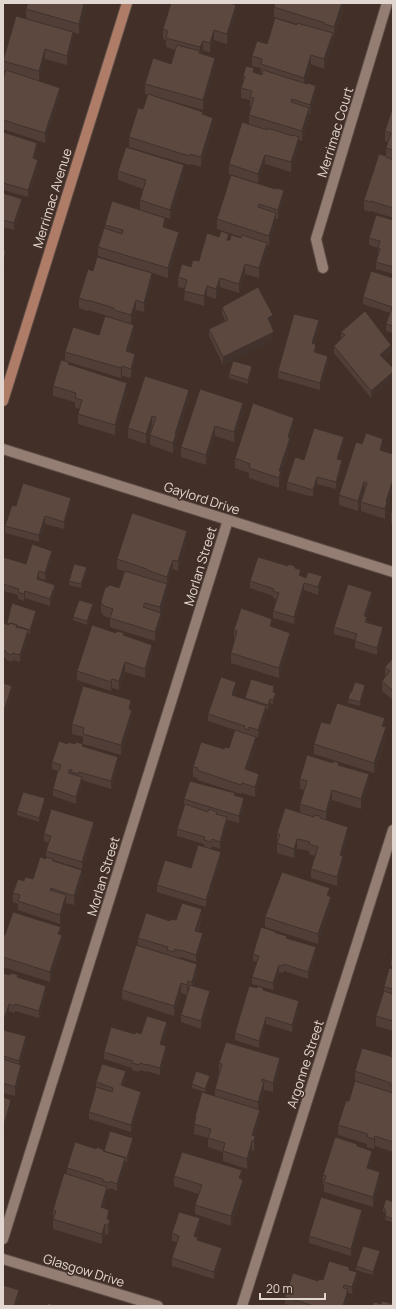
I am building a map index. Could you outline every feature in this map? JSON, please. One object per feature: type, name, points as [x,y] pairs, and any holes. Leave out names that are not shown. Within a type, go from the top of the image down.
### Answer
[{"type":"street","name":"Merrimac Avenue","points":[[3,401],[127,3]]},
{"type":"street","name":"Merrimac Court","points":[[323,268],[316,239],[387,3]]},
{"type":"street","name":"Gaylord Drive","points":[[3,449],[393,572]]},
{"type":"street","name":"Morlan Street","points":[[3,1239],[228,520]]},
{"type":"street","name":"Argonne Street","points":[[242,1306],[393,830]]},
{"type":"street","name":"Glasgow Drive","points":[[3,1259],[158,1306]]},
{"type":"building","points":[[28,3],[84,3],[79,24],[26,9]]},
{"type":"building","points":[[171,3],[230,3],[236,5],[227,34],[214,30],[210,43],[203,41],[200,47],[166,38],[168,31],[163,29]]},
{"type":"building","points":[[275,3],[342,3],[334,27],[274,7]]},
{"type":"building","points":[[16,16],[73,32],[67,56],[45,49],[39,71],[3,61]]},
{"type":"building","points":[[275,18],[297,25],[297,23],[333,33],[324,59],[311,55],[304,78],[261,64],[262,59],[252,56],[257,41],[267,44]]},
{"type":"building","points":[[177,45],[200,51],[199,53],[215,58],[203,100],[145,84],[153,58],[171,64]]},
{"type":"building","points":[[246,66],[254,68],[253,72],[262,75],[263,70],[316,86],[310,105],[292,99],[291,102],[309,108],[302,131],[249,115],[254,98],[250,97],[252,91],[241,88],[245,77],[243,76]]},
{"type":"building","points":[[6,70],[60,88],[45,133],[3,120],[3,79]]},
{"type":"building","points":[[148,94],[203,112],[202,114],[213,118],[201,157],[190,154],[189,156],[129,137],[138,108],[143,109]]},
{"type":"building","points":[[393,106],[393,150],[386,148],[391,133],[385,131]]},
{"type":"building","points":[[242,122],[267,130],[267,128],[299,137],[291,162],[265,155],[258,174],[229,164]]},
{"type":"building","points":[[3,132],[37,143],[33,158],[38,160],[28,190],[3,183]]},
{"type":"building","points":[[126,147],[184,165],[170,210],[140,200],[146,180],[118,171]]},
{"type":"building","points":[[379,154],[393,160],[393,208],[364,200]]},
{"type":"building","points":[[231,175],[275,189],[284,190],[278,210],[259,204],[258,207],[276,213],[269,236],[217,219]]},
{"type":"building","points":[[3,193],[22,199],[14,223],[3,220]]},
{"type":"building","points":[[112,201],[165,218],[163,227],[179,232],[168,268],[98,247],[104,228],[122,234],[123,230],[105,225]]},
{"type":"building","points":[[376,215],[393,220],[393,267],[376,262],[380,249],[378,248],[380,241],[369,238]]},
{"type":"building","points":[[221,231],[229,234],[227,240],[230,240],[231,235],[241,238],[242,235],[267,243],[259,268],[245,264],[239,284],[220,278],[216,289],[207,286],[204,296],[184,291],[187,280],[178,277],[182,264],[191,267],[193,260],[199,261],[207,233],[219,237]]},
{"type":"building","points":[[3,250],[6,251],[3,261]]},
{"type":"building","points":[[97,257],[152,273],[144,303],[136,300],[131,315],[114,310],[114,308],[79,298],[88,269],[93,271]]},
{"type":"building","points":[[371,271],[393,278],[393,326],[386,324],[392,307],[363,297]]},
{"type":"building","points":[[258,287],[273,315],[268,318],[274,332],[223,357],[209,329],[228,320],[222,307]]},
{"type":"building","points":[[365,311],[391,345],[380,355],[393,368],[393,372],[371,391],[334,346],[345,335],[341,332]]},
{"type":"building","points":[[294,314],[319,320],[312,343],[316,345],[314,352],[328,356],[320,383],[278,371]]},
{"type":"building","points":[[105,316],[134,325],[126,351],[135,354],[131,369],[122,366],[121,368],[65,352],[73,327],[99,335]]},
{"type":"building","points":[[61,360],[69,362],[68,364],[127,383],[115,425],[78,414],[82,400],[75,398],[76,393],[53,386]]},
{"type":"building","points":[[233,361],[252,366],[248,380],[229,374]]},
{"type":"building","points":[[145,376],[189,390],[173,443],[150,435],[156,417],[152,416],[146,434],[128,428]]},
{"type":"building","points":[[200,389],[243,403],[234,432],[215,426],[206,455],[181,447]]},
{"type":"building","points":[[253,403],[294,418],[288,437],[290,438],[279,471],[281,471],[279,478],[249,468],[250,464],[235,458]]},
{"type":"building","points":[[314,428],[344,437],[337,459],[342,460],[336,482],[317,477],[313,490],[287,482],[295,457],[304,460]]},
{"type":"building","points":[[366,433],[383,439],[380,450],[393,454],[393,480],[385,509],[361,502],[367,483],[364,482],[358,501],[339,495],[356,442],[362,444]]},
{"type":"building","points":[[23,483],[71,498],[64,522],[45,516],[39,535],[5,526],[12,505],[16,506]]},
{"type":"building","points":[[132,513],[187,531],[178,561],[173,560],[167,577],[117,559]]},
{"type":"building","points":[[32,544],[52,551],[45,573],[39,571],[37,579],[55,585],[50,599],[25,591],[24,594],[18,592],[19,589],[3,584],[3,557],[26,564]]},
{"type":"building","points":[[258,557],[288,566],[288,564],[295,566],[295,568],[301,570],[299,575],[306,578],[308,572],[322,576],[318,587],[304,583],[294,617],[273,611],[279,593],[273,591],[274,589],[250,581]]},
{"type":"building","points":[[74,564],[87,567],[81,584],[69,581]]},
{"type":"building","points":[[125,571],[167,584],[160,607],[145,603],[143,607],[161,613],[155,632],[110,618],[113,609],[104,606],[101,602],[105,588],[110,585],[119,588]]},
{"type":"building","points":[[348,584],[372,592],[364,616],[367,617],[365,622],[383,627],[377,648],[355,641],[357,634],[334,627]]},
{"type":"building","points":[[79,600],[93,604],[87,621],[73,617]]},
{"type":"building","points":[[12,603],[36,611],[30,630],[7,623]]},
{"type":"building","points":[[241,608],[272,619],[270,626],[290,633],[279,668],[231,653],[237,631],[234,630]]},
{"type":"building","points":[[3,623],[9,625],[10,623],[17,625],[16,627],[28,630],[20,655],[13,653],[12,655],[3,650]]},
{"type":"building","points":[[92,625],[116,633],[117,631],[124,633],[123,635],[152,645],[145,669],[125,662],[119,681],[112,679],[111,682],[77,671]]},
{"type":"building","points":[[393,658],[393,691],[382,681],[390,671],[385,667]]},
{"type":"building","points":[[221,677],[236,682],[232,695],[266,706],[258,730],[249,727],[249,730],[244,728],[245,726],[208,714]]},
{"type":"building","points":[[251,679],[274,686],[273,692],[276,693],[273,700],[270,699],[268,705],[245,698]]},
{"type":"building","points":[[355,682],[365,685],[360,702],[348,699]]},
{"type":"building","points":[[3,683],[12,686],[4,710],[3,710]]},
{"type":"building","points":[[83,686],[131,700],[129,709],[132,710],[121,745],[83,734],[84,728],[72,724]]},
{"type":"building","points":[[337,703],[385,718],[382,726],[386,727],[374,763],[314,744],[321,722],[330,724]]},
{"type":"building","points":[[235,730],[256,737],[245,769],[259,774],[255,787],[242,783],[241,785],[197,770],[198,768],[193,767],[201,742],[224,749],[225,747],[229,748]]},
{"type":"building","points":[[59,741],[68,744],[68,742],[75,744],[76,742],[83,744],[82,746],[118,757],[111,781],[79,772],[79,774],[71,772],[72,770],[70,769],[68,773],[82,777],[76,797],[53,789],[58,770],[59,771],[61,765],[52,762]]},
{"type":"building","points":[[307,755],[333,763],[333,761],[339,763],[338,765],[369,774],[361,799],[332,790],[326,812],[300,804],[307,781],[300,779]]},
{"type":"building","points":[[190,781],[235,793],[234,795],[244,798],[239,816],[184,799]]},
{"type":"building","points":[[23,792],[45,798],[39,818],[17,811]]},
{"type":"building","points":[[185,804],[208,812],[209,809],[217,812],[216,814],[227,817],[220,842],[212,839],[211,842],[204,840],[205,837],[177,829]]},
{"type":"building","points":[[285,808],[314,817],[314,815],[320,816],[320,818],[348,827],[340,855],[343,856],[337,877],[311,869],[318,847],[309,844],[310,842],[297,839],[294,849],[277,843],[280,834],[277,833]]},
{"type":"building","points":[[51,809],[94,822],[82,862],[46,851],[51,836],[44,834]]},
{"type":"building","points":[[198,845],[221,852],[206,900],[157,885],[165,860],[191,868]]},
{"type":"building","points":[[40,857],[53,859],[53,861],[82,870],[74,896],[51,888],[50,890],[66,895],[60,915],[18,901],[20,895],[13,893],[18,879],[24,881],[25,877],[33,879]]},
{"type":"building","points":[[282,872],[330,888],[327,895],[331,897],[318,934],[265,917]]},
{"type":"building","points":[[182,903],[202,909],[195,931],[203,933],[196,955],[181,950],[175,949],[174,952],[167,950],[168,947],[138,938],[146,913],[170,921],[171,919],[176,920]]},
{"type":"building","points":[[13,912],[61,927],[58,934],[62,935],[50,972],[3,957],[3,934],[5,935]]},
{"type":"building","points":[[261,927],[287,936],[286,938],[316,947],[308,972],[284,964],[283,966],[279,965],[273,983],[252,977],[259,956],[253,954]]},
{"type":"building","points":[[136,945],[197,964],[192,982],[188,981],[187,985],[181,983],[174,1006],[122,990]]},
{"type":"building","points":[[389,968],[393,969],[393,989],[384,987]]},
{"type":"building","points":[[3,973],[18,975],[17,977],[46,986],[39,1011],[15,1004],[14,1006],[9,1004],[3,1022]]},
{"type":"building","points":[[190,985],[210,991],[201,1021],[181,1015]]},
{"type":"building","points":[[249,986],[257,988],[258,986],[263,988],[263,990],[299,1001],[292,1025],[266,1017],[259,1041],[235,1033]]},
{"type":"building","points":[[384,991],[393,994],[393,1021],[376,1016]]},
{"type":"building","points":[[147,1016],[167,1022],[160,1044],[166,1046],[160,1068],[146,1064],[140,1063],[139,1065],[132,1063],[133,1061],[104,1052],[111,1027],[135,1034],[136,1032],[141,1034]]},
{"type":"building","points":[[3,1030],[26,1036],[19,1061],[3,1056]]},
{"type":"building","points":[[226,1042],[280,1058],[273,1083],[262,1079],[262,1082],[264,1082],[258,1102],[215,1089],[222,1064],[219,1063]]},
{"type":"building","points":[[362,1048],[393,1057],[393,1086],[390,1085],[391,1083],[355,1071]]},
{"type":"building","points":[[3,1059],[21,1065],[15,1087],[3,1083]]},
{"type":"building","points":[[102,1064],[126,1071],[121,1085],[141,1092],[131,1125],[89,1112],[96,1087],[112,1092],[113,1088],[96,1082]]},
{"type":"building","points":[[196,1071],[210,1076],[205,1089],[192,1084]]},
{"type":"building","points":[[355,1081],[393,1093],[393,1142],[375,1136],[374,1139],[367,1137],[368,1134],[338,1125],[346,1101],[349,1101]]},
{"type":"building","points":[[202,1092],[260,1110],[252,1135],[255,1136],[254,1141],[252,1141],[247,1159],[223,1151],[225,1143],[208,1138],[211,1129],[194,1124]]},
{"type":"building","points":[[3,1097],[11,1100],[4,1124],[3,1124]]},
{"type":"building","points":[[110,1131],[133,1138],[127,1158],[104,1151]]},
{"type":"building","points":[[335,1137],[357,1144],[357,1146],[372,1151],[367,1168],[380,1172],[373,1197],[324,1182],[326,1176],[323,1175]]},
{"type":"building","points":[[75,1142],[96,1149],[97,1147],[104,1150],[103,1151],[125,1158],[117,1184],[110,1181],[109,1183],[103,1181],[103,1179],[67,1168]]},
{"type":"building","points":[[182,1152],[242,1170],[239,1178],[243,1180],[231,1216],[195,1205],[202,1185],[174,1176]]},
{"type":"building","points":[[64,1173],[107,1187],[101,1207],[109,1210],[107,1219],[110,1220],[108,1226],[105,1224],[102,1234],[53,1219],[56,1211],[53,1210]]},
{"type":"building","points":[[321,1197],[362,1210],[351,1249],[309,1236]]},
{"type":"building","points":[[386,1199],[393,1202],[393,1219],[385,1216],[386,1212],[383,1208]]},
{"type":"building","points":[[179,1212],[200,1218],[194,1236],[198,1238],[197,1240],[222,1248],[214,1272],[172,1258],[179,1236],[172,1233]]},
{"type":"building","points":[[363,1246],[380,1251],[373,1272],[356,1266]]},
{"type":"building","points":[[329,1261],[349,1267],[349,1270],[357,1272],[352,1287],[344,1285],[343,1288],[348,1289],[343,1306],[314,1306],[285,1297],[293,1273],[318,1281],[319,1279],[323,1280]]},
{"type":"building","points":[[3,1285],[19,1290],[14,1306],[3,1306]]},
{"type":"building","points":[[382,1301],[393,1304],[393,1306],[372,1306],[374,1302],[381,1304]]},
{"type":"building","points":[[48,1303],[57,1306],[47,1306]]}]
